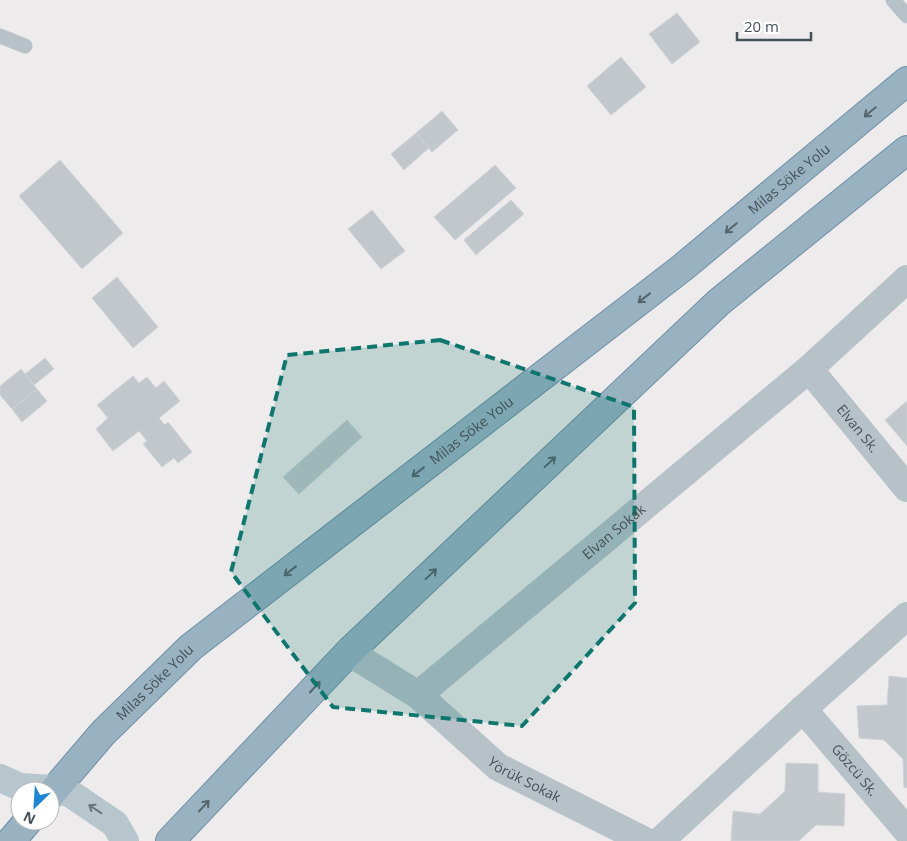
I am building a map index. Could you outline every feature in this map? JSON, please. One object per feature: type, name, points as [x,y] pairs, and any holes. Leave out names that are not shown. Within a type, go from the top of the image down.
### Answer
[{"type":"highway","name":"Milas Söke Yolu","points":[[60,783],[103,733],[191,647],[682,268],[907,81]]},
{"type":"highway","points":[[170,841],[349,652],[719,302],[907,150]]},
{"type":"highway","points":[[11,841],[20,831]]},
{"type":"main road","points":[[60,793],[71,794],[115,824],[125,841]]},
{"type":"street","name":"Elvan Sokak","points":[[418,695],[809,369],[907,280]]},
{"type":"street","name":"Elvan Sk.","points":[[809,369],[907,488]]},
{"type":"street","points":[[660,841],[907,616]]},
{"type":"street","name":"Yörük Sokak","points":[[349,652],[418,695],[498,767],[645,841]]},
{"type":"street","name":"Gözcü Sk.","points":[[803,709],[907,831]]},
{"type":"lane","points":[[893,0],[907,16]]},
{"type":"lane","points":[[0,36],[25,46]]},
{"type":"highlighted area","points":[[440,340],[634,407],[635,603],[522,726],[333,707],[231,572],[287,355]]},
{"type":"building","points":[[677,13],[700,42],[672,64],[649,34]]},
{"type":"building","points":[[621,57],[646,87],[611,115],[587,86]]},
{"type":"building","points":[[442,111],[458,130],[432,152],[416,133]]},
{"type":"building","points":[[416,133],[429,148],[404,170],[391,154]]},
{"type":"building","points":[[60,160],[123,233],[82,269],[19,196]]},
{"type":"building","points":[[495,165],[516,188],[455,240],[434,217]]},
{"type":"building","points":[[511,200],[524,214],[476,255],[464,240]]},
{"type":"building","points":[[372,210],[405,251],[381,269],[348,229]]},
{"type":"building","points":[[117,277],[158,327],[133,348],[92,298]]},
{"type":"building","points":[[45,358],[54,369],[34,385],[25,374]]},
{"type":"building","points":[[21,369],[37,389],[12,409],[0,395],[0,386]]},
{"type":"building","points":[[133,376],[139,383],[147,377],[156,388],[164,381],[180,401],[159,418],[165,425],[168,422],[192,452],[178,463],[174,458],[162,467],[143,444],[147,441],[139,431],[113,451],[96,429],[108,418],[97,405]]},
{"type":"building","points":[[37,389],[47,401],[22,422],[12,409]]},
{"type":"building","points":[[907,401],[907,446],[885,420]]},
{"type":"building","points":[[347,420],[362,437],[299,494],[283,477]]},
{"type":"building","points":[[889,676],[907,678],[907,788],[904,787],[903,759],[884,740],[859,738],[857,706],[887,705]]},
{"type":"building","points":[[786,763],[818,764],[818,792],[845,794],[844,826],[816,825],[799,841],[731,841],[733,811],[760,814],[785,791]]}]
